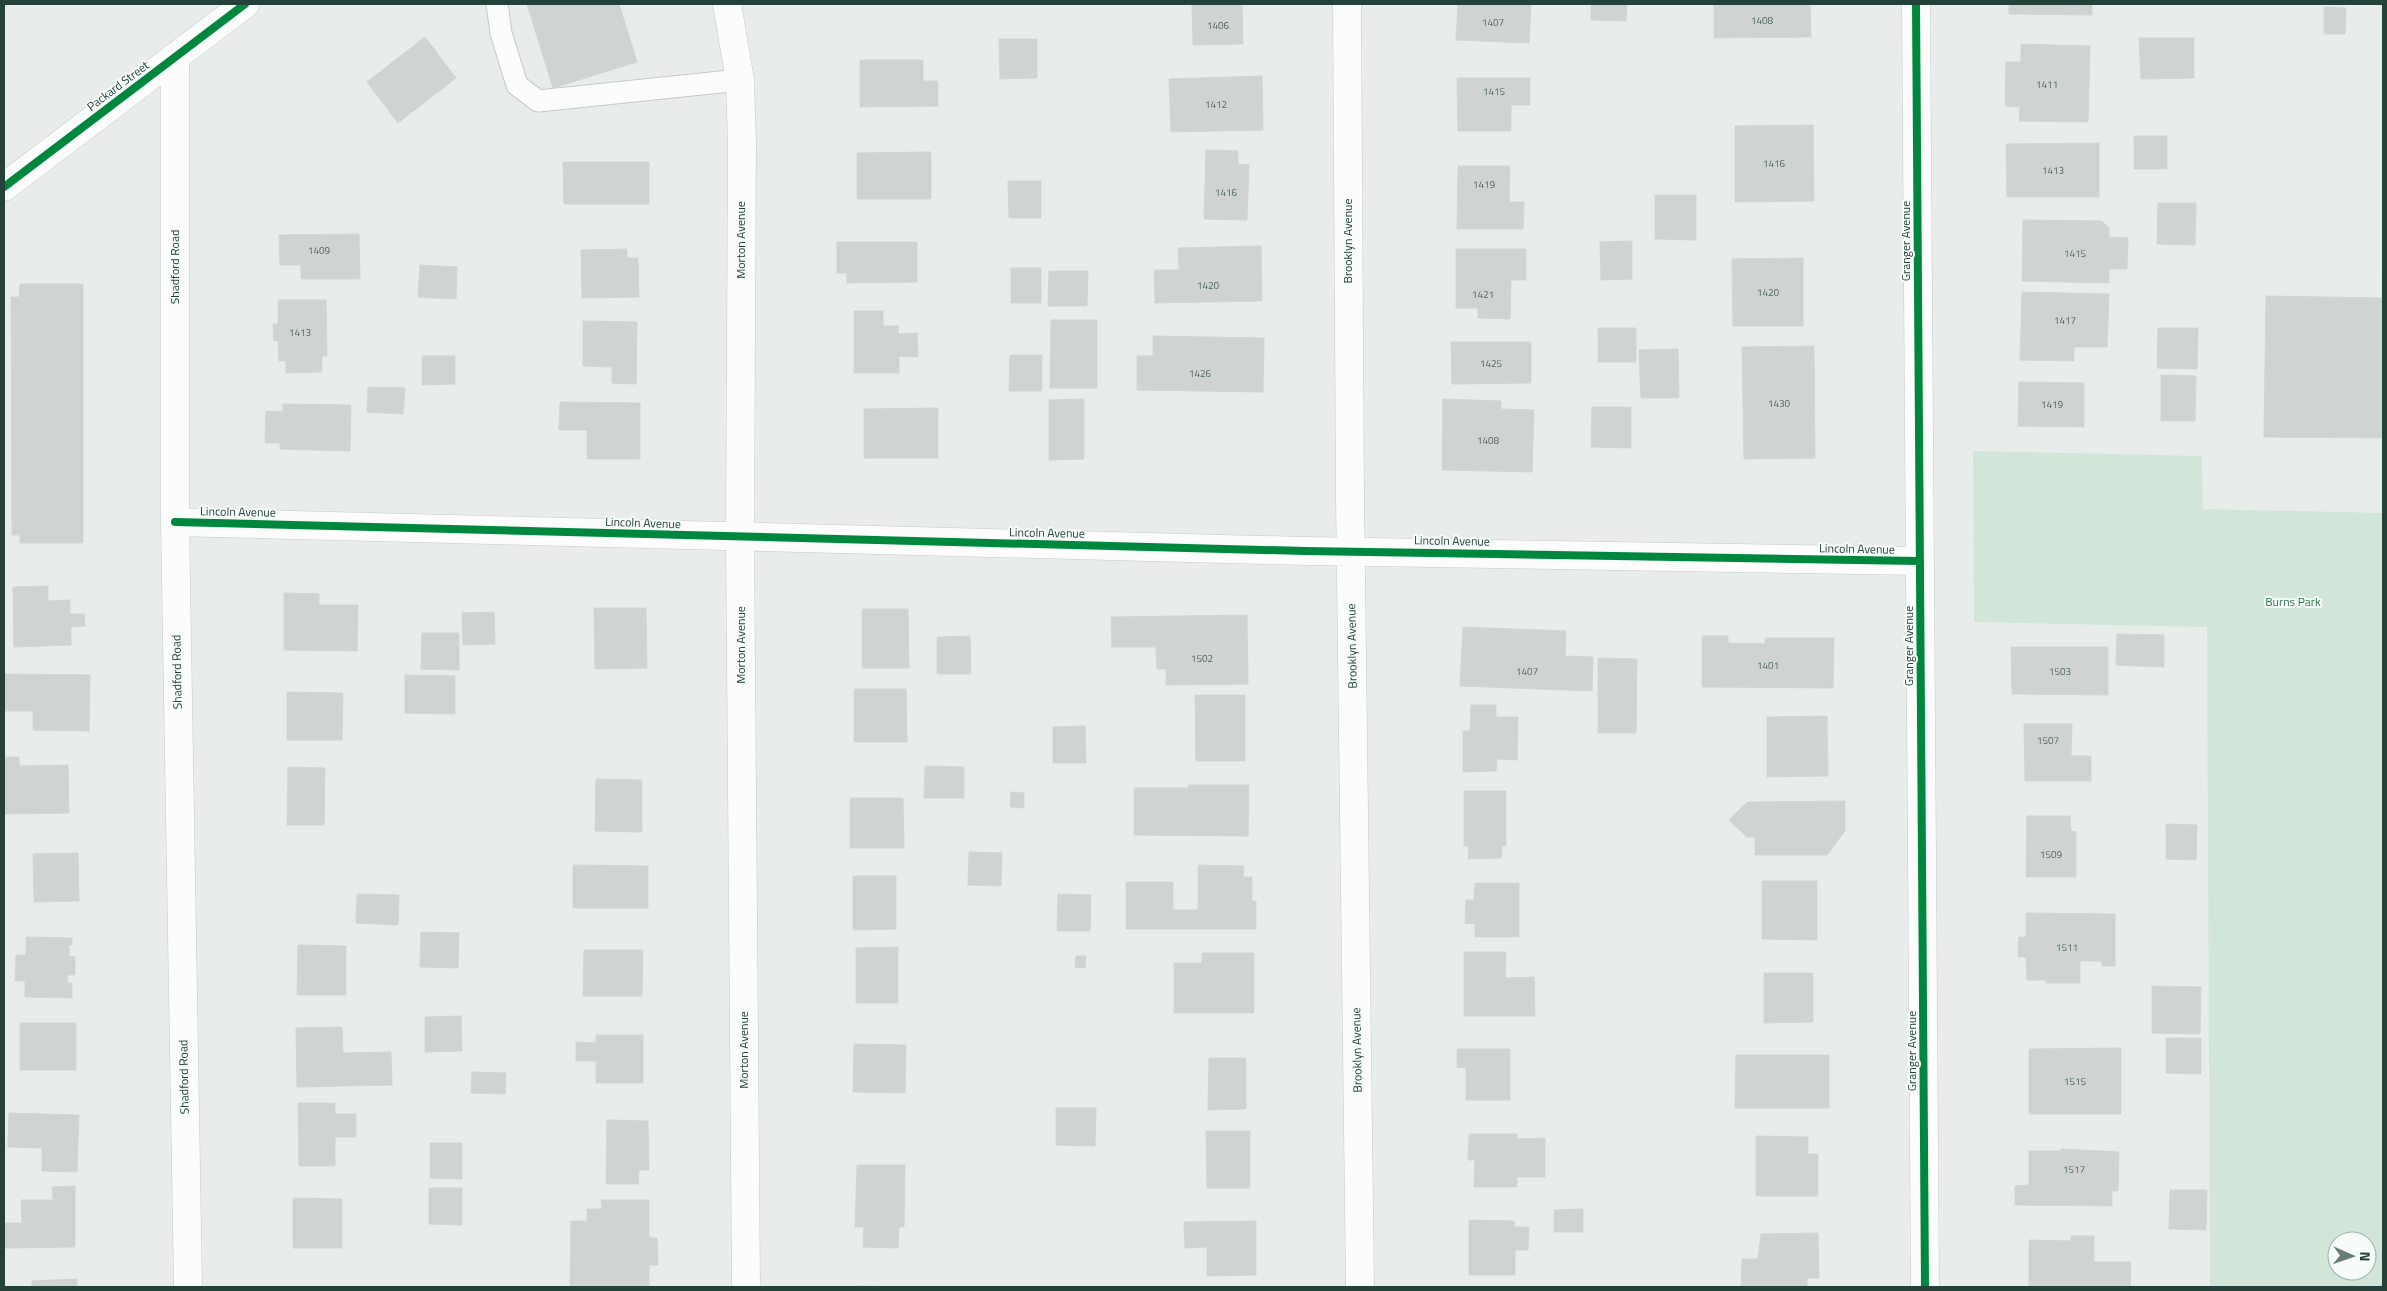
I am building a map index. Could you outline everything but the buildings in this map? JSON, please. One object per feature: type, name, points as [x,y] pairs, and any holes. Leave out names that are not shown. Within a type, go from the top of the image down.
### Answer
[{"type":"street","name":"Packard Street","points":[[4,187],[245,4]]},
{"type":"street","name":"Morton Avenue","points":[[727,4],[731,15],[740,80],[740,537],[746,1287]]},
{"type":"street","name":"Brooklyn Avenue","points":[[1347,4],[1351,550],[1360,1287]]},
{"type":"street","name":"Granger Avenue","points":[[1916,4],[1925,1287]]},
{"type":"street","name":"Shadford Road","points":[[175,57],[175,522],[188,1287]]},
{"type":"street","name":"Lincoln Avenue","points":[[175,522],[740,537],[1919,560]]},
{"type":"lane","points":[[497,4],[501,33],[516,85],[538,101],[740,80]]},
{"type":"green space","points":[[2383,195],[2383,317],[2381,317]]},
{"type":"green space","name":"Burns Park","points":[[1973,451],[2202,456],[2203,509],[2383,513],[2383,1287],[2210,1287],[2207,627],[1974,622]]},
{"type":"cycle path","points":[[4,187],[245,4]]},
{"type":"cycle path","points":[[1916,4],[1925,1287]]},
{"type":"cycle path","points":[[175,522],[1305,551],[1919,561]]}]
